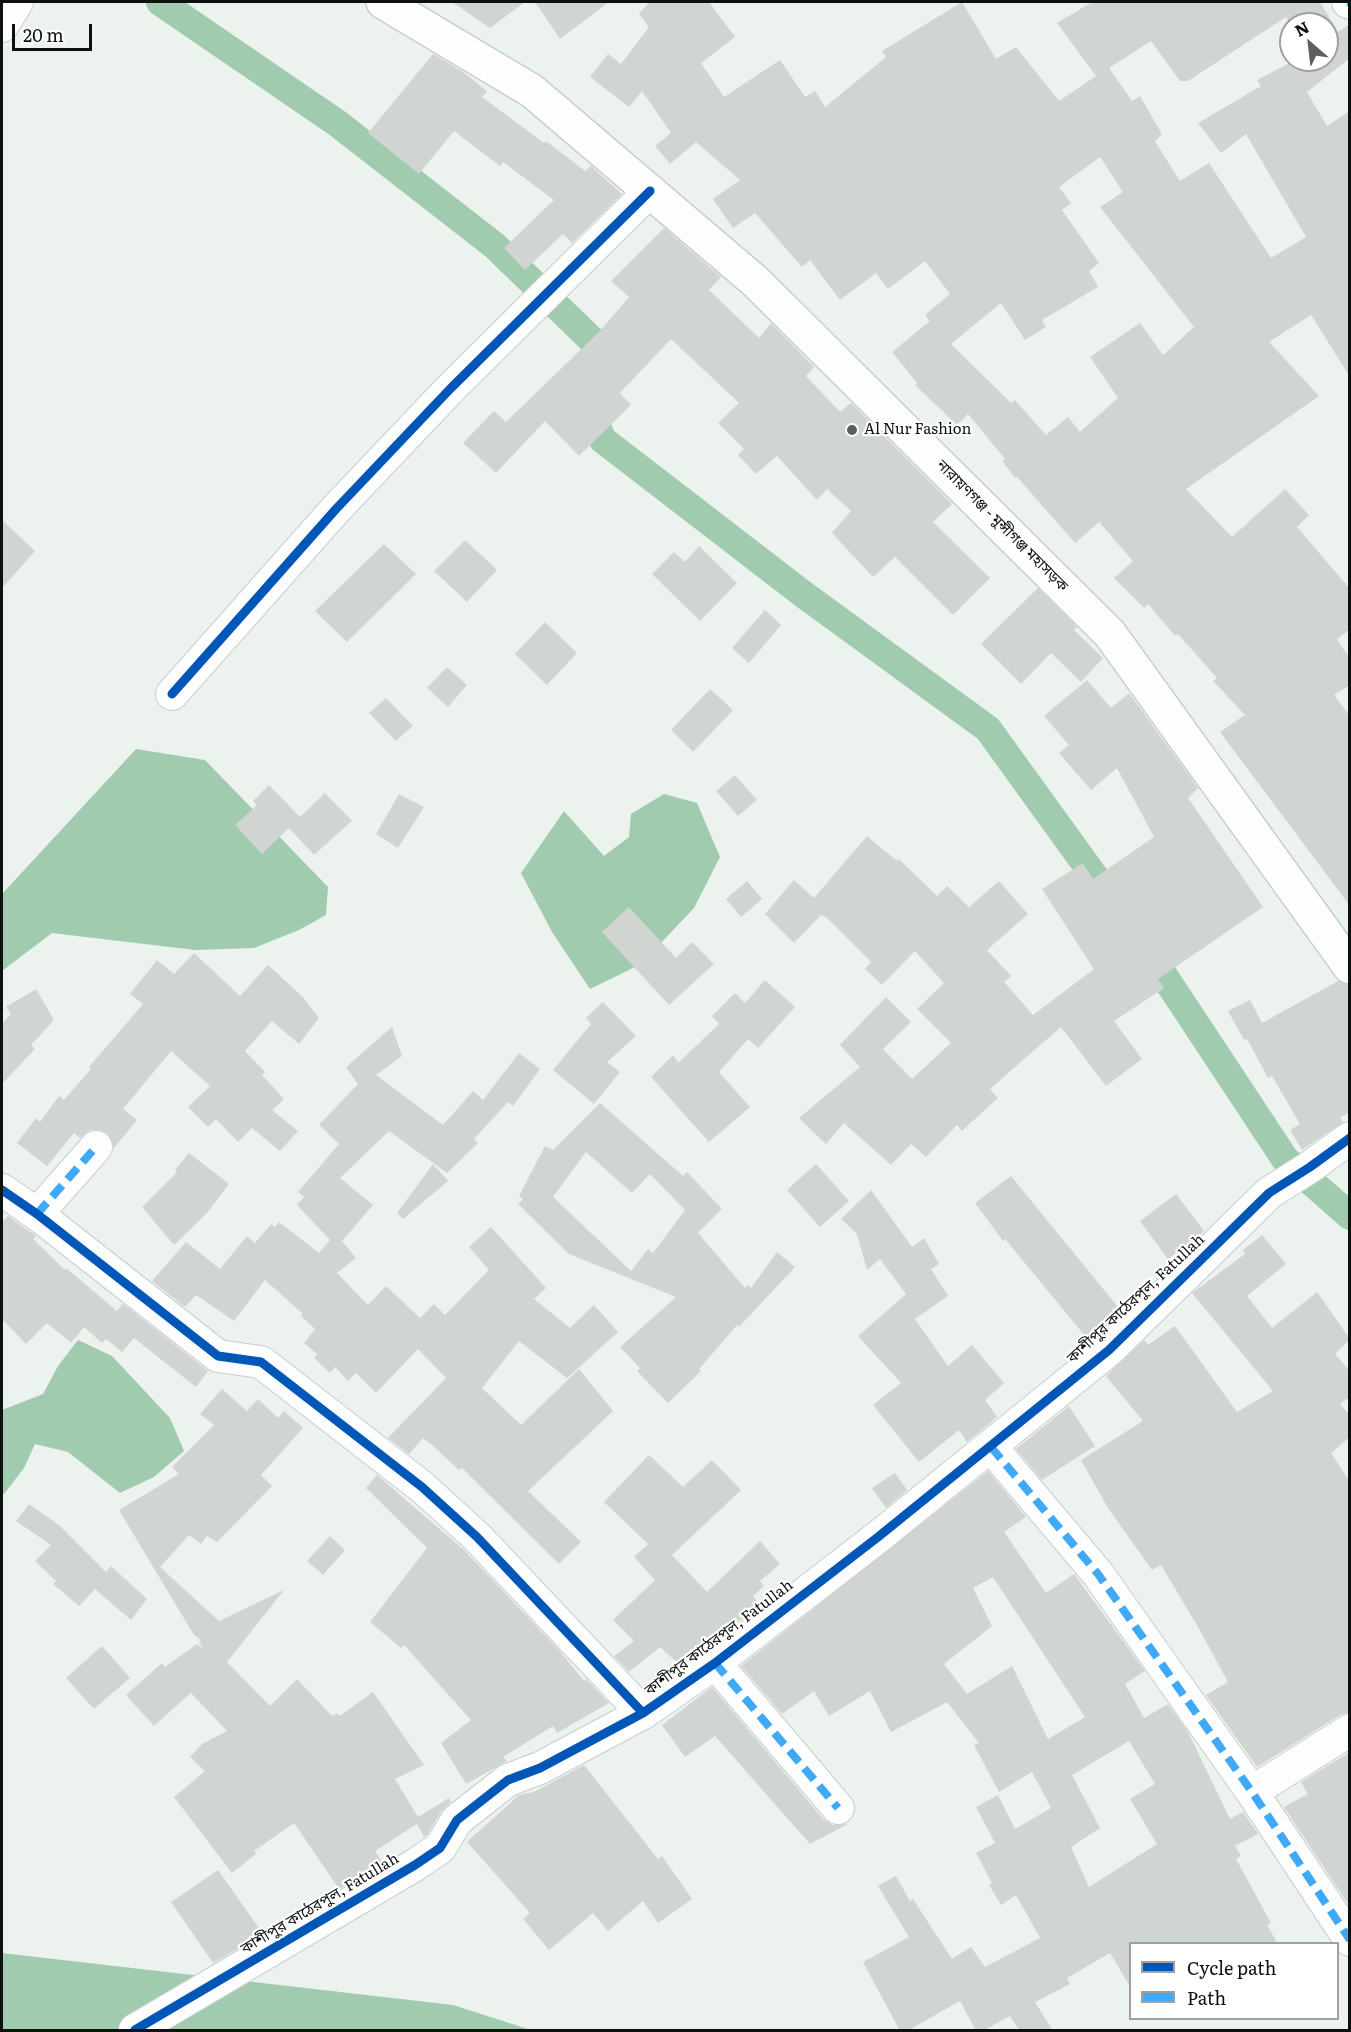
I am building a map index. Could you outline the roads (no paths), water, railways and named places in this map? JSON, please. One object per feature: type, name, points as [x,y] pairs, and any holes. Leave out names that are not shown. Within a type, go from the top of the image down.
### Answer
[{"type":"main road","name":"নারায়ণগঞ্জ - মুন্সীগঞ্জ মহাসড়ক","points":[[383,2],[532,91],[756,282],[1110,634],[1350,967]]},
{"type":"street","points":[[2,26],[17,2]]},
{"type":"street","points":[[172,694],[336,509],[513,327],[650,191]]},
{"type":"street","name":"কাশীপুর কাঠেরপুল, Fatullah","points":[[135,2031],[440,1848],[457,1820],[507,1780],[540,1768],[643,1713],[715,1663],[991,1447],[1109,1350],[1269,1193],[1350,1138]]},
{"type":"street","points":[[37,1214],[96,1147]]},
{"type":"street","points":[[2,1190],[37,1214],[218,1356],[261,1362],[422,1487],[477,1537],[643,1713]]},
{"type":"street","points":[[991,1447],[1098,1574],[1252,1792],[1350,1940]]},
{"type":"street","points":[[715,1663],[838,1808]]},
{"type":"street","points":[[1252,1792],[1350,1730]]},
{"type":"waterway","points":[[160,2],[337,123],[495,246],[602,350],[581,393],[603,440],[803,594],[988,729],[1118,909]]},
{"type":"waterway","points":[[1143,944],[1285,1159],[1350,1216]]},
{"type":"place","name":"Al Nur Fashion","points":[[852,430]]}]
